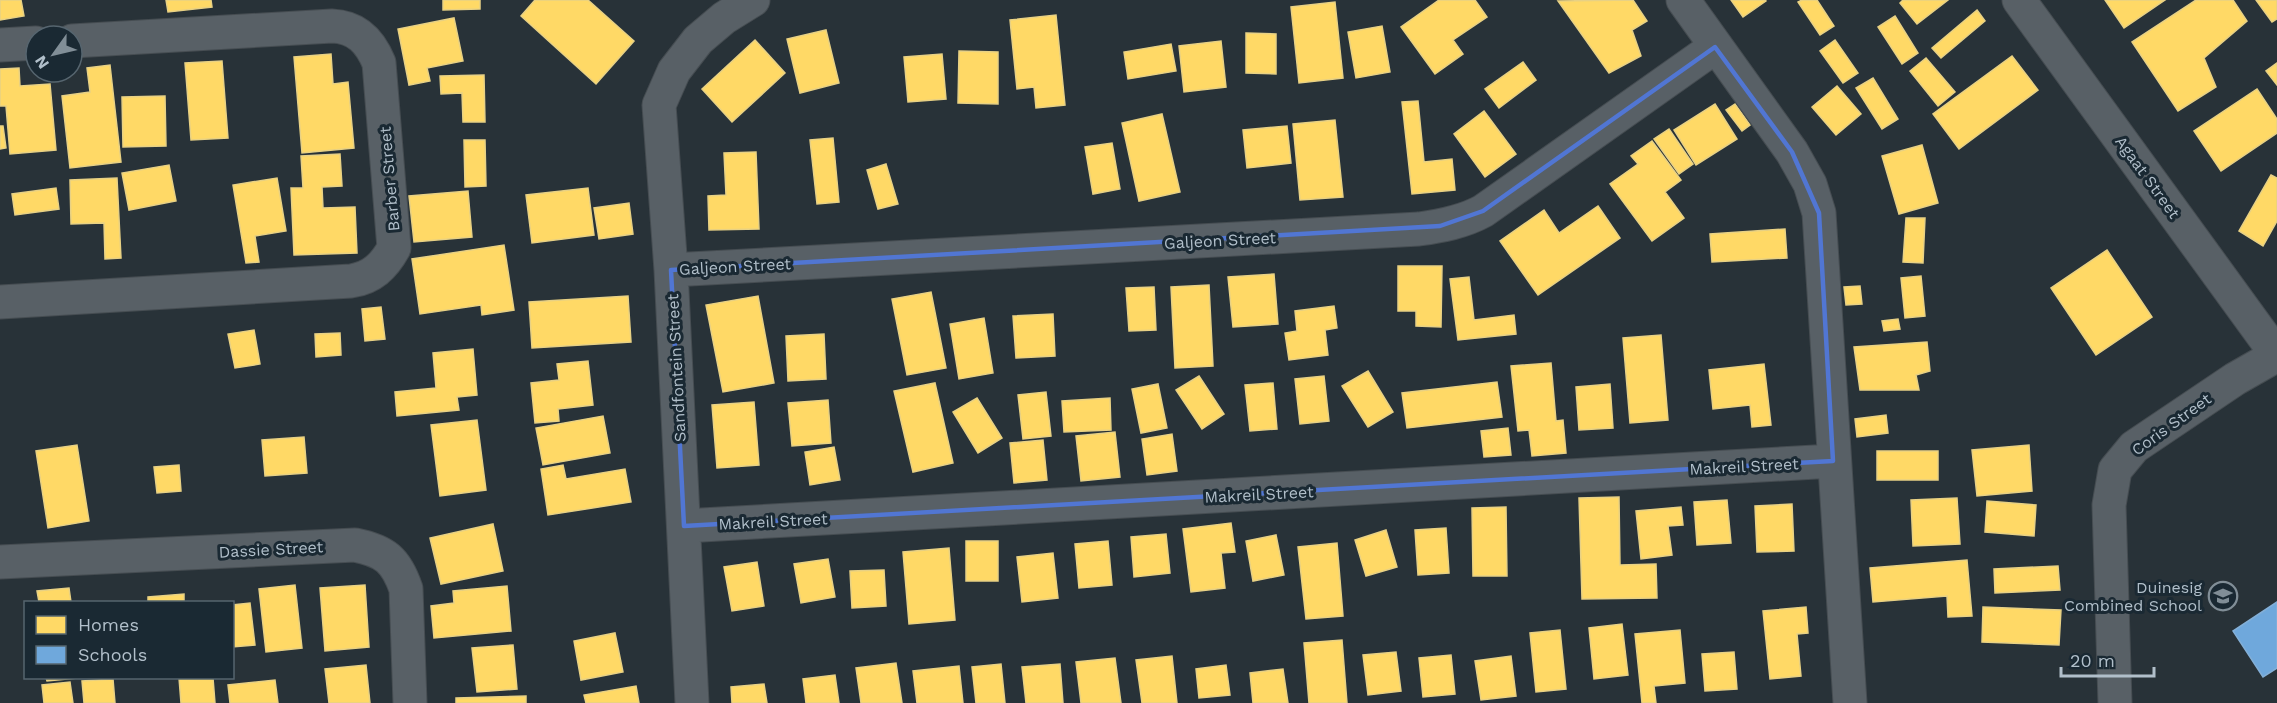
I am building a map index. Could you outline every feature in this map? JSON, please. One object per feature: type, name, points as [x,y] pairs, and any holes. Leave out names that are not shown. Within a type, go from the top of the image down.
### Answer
[{"type":"street","name":"Sandfontein Street","points":[[692,703],[671,270],[659,105],[674,71],[698,40],[724,18],[753,0]]},
{"type":"street","points":[[1683,0],[1792,152],[1810,184],[1819,213],[1850,703]]},
{"type":"street","name":"Agaat Street","points":[[2019,0],[2277,355]]},
{"type":"street","name":"Barber Street","points":[[0,302],[357,280],[363,279],[385,263],[394,248],[379,63],[372,47],[354,32],[346,27],[332,26],[84,40]]},
{"type":"street","points":[[0,45],[24,44]]},
{"type":"street","name":"Galjeon Street","points":[[671,270],[1419,230],[1440,226],[1470,218],[1483,211],[1715,47]]},
{"type":"street","name":"Coris Street","points":[[2115,703],[2109,505],[2115,470],[2134,447],[2235,379],[2277,355]]},
{"type":"street","name":"Makreil Street","points":[[684,526],[1833,461]]},
{"type":"street","name":"Dassie Street","points":[[0,562],[355,545],[373,548],[392,560],[406,589],[410,703]]},
{"type":"highlighted area","points":[[1715,47],[1792,152],[1819,213],[1833,461],[684,526],[671,270],[1440,226],[1483,211]]},
{"type":"building: Homes","points":[[0,0],[21,0],[24,16],[0,20]]},
{"type":"building: Homes","points":[[166,0],[211,0],[212,7],[168,12]]},
{"type":"building: Homes","points":[[443,0],[480,0],[480,9],[443,10]]},
{"type":"building: Homes","points":[[535,0],[588,0],[634,41],[596,84],[521,16]]},
{"type":"building: Homes","points":[[1439,0],[1475,0],[1487,17],[1453,40],[1463,54],[1435,74],[1401,27]]},
{"type":"building: Homes","points":[[1633,0],[1647,21],[1632,30],[1641,56],[1609,73],[1558,1]]},
{"type":"building: Homes","points":[[1731,0],[1765,0],[1766,1],[1743,17]]},
{"type":"building: Homes","points":[[1817,0],[1834,26],[1820,35],[1798,2]]},
{"type":"building: Homes","points":[[1903,0],[1948,0],[1917,24],[1900,3]]},
{"type":"building: Homes","points":[[2105,0],[2165,0],[2124,28]]},
{"type":"building: Homes","points":[[2196,0],[2233,0],[2247,21],[2204,58],[2216,87],[2178,111],[2132,42]]},
{"type":"building: Homes","points":[[2256,0],[2277,0],[2277,19],[2272,22]]},
{"type":"building: Homes","points":[[1335,2],[1343,78],[1299,83],[1291,7]]},
{"type":"building: Homes","points":[[1977,10],[1985,21],[1941,58],[1932,48]]},
{"type":"building: Homes","points":[[1056,15],[1065,105],[1036,108],[1034,87],[1017,89],[1010,20]]},
{"type":"building: Homes","points":[[1895,16],[1918,53],[1902,64],[1878,27]]},
{"type":"building: Homes","points":[[454,18],[463,61],[427,68],[430,81],[409,85],[398,29]]},
{"type":"building: Homes","points":[[1382,26],[1390,72],[1356,78],[1348,32]]},
{"type":"building: Homes","points":[[826,30],[839,83],[800,93],[787,39]]},
{"type":"building: Homes","points":[[1246,33],[1276,34],[1276,74],[1246,73]]},
{"type":"building: Homes","points":[[755,40],[785,73],[732,122],[702,89]]},
{"type":"building: Homes","points":[[1835,40],[1858,73],[1843,83],[1820,51]]},
{"type":"building: Homes","points":[[1221,41],[1226,87],[1184,92],[1179,46]]},
{"type":"building: Homes","points":[[1171,44],[1176,71],[1128,79],[1124,52]]},
{"type":"building: Homes","points":[[959,51],[998,52],[998,104],[958,103]]},
{"type":"building: Homes","points":[[331,54],[333,84],[348,82],[354,148],[302,153],[294,57]]},
{"type":"building: Homes","points":[[942,54],[946,99],[908,102],[904,57]]},
{"type":"building: Homes","points":[[2012,56],[2038,90],[1959,149],[1933,114]]},
{"type":"building: Homes","points":[[1926,58],[1955,92],[1938,106],[1910,71]]},
{"type":"building: Homes","points":[[222,61],[228,138],[191,140],[185,63]]},
{"type":"building: Homes","points":[[1523,62],[1536,80],[1499,108],[1485,89]]},
{"type":"building: Homes","points":[[2277,63],[2277,85],[2266,71]]},
{"type":"building: Homes","points":[[110,65],[121,162],[70,168],[62,96],[90,92],[87,68]]},
{"type":"building: Homes","points":[[19,68],[20,86],[50,84],[56,150],[10,154],[6,106],[0,106],[0,69]]},
{"type":"building: Homes","points":[[484,75],[485,122],[463,122],[462,93],[441,94],[440,76]]},
{"type":"building: Homes","points":[[1873,78],[1898,119],[1882,129],[1856,88]]},
{"type":"building: Homes","points":[[1837,86],[1861,114],[1836,135],[1812,107]]},
{"type":"building: Homes","points":[[2257,89],[2277,119],[2277,133],[2221,171],[2194,131]]},
{"type":"building: Homes","points":[[165,96],[166,146],[123,147],[122,97]]},
{"type":"building: Homes","points":[[1418,101],[1424,162],[1452,159],[1455,190],[1412,194],[1402,102]]},
{"type":"building: Homes","points":[[1715,104],[1737,139],[1696,165],[1674,130]]},
{"type":"building: Homes","points":[[1735,104],[1750,125],[1742,131],[1726,110]]},
{"type":"building: Homes","points":[[1484,111],[1516,154],[1485,177],[1454,134]]},
{"type":"building: Homes","points":[[1162,114],[1180,192],[1139,201],[1122,123]]},
{"type":"building: Homes","points":[[1335,120],[1343,197],[1300,200],[1293,124]]},
{"type":"building: Homes","points":[[0,126],[3,126],[6,148],[0,149]]},
{"type":"building: Homes","points":[[1287,126],[1291,163],[1247,168],[1243,130]]},
{"type":"building: Homes","points":[[1669,129],[1693,164],[1679,174],[1654,139]]},
{"type":"building: Homes","points":[[833,138],[839,202],[817,204],[810,140]]},
{"type":"building: Homes","points":[[464,140],[485,140],[486,186],[465,187]]},
{"type":"building: Homes","points":[[1652,141],[1681,180],[1665,192],[1684,218],[1652,241],[1610,184],[1638,164],[1631,156]]},
{"type":"building: Homes","points":[[1112,143],[1120,189],[1093,194],[1085,147]]},
{"type":"building: Homes","points":[[1922,145],[1938,203],[1899,214],[1882,156]]},
{"type":"building: Homes","points":[[756,152],[759,229],[709,230],[708,196],[726,195],[724,153]]},
{"type":"building: Homes","points":[[340,154],[342,186],[322,187],[323,208],[355,207],[357,253],[294,255],[291,188],[303,188],[301,156]]},
{"type":"building: Homes","points":[[886,164],[898,204],[878,209],[867,170]]},
{"type":"building: Homes","points":[[169,165],[176,201],[129,210],[122,173]]},
{"type":"building: Homes","points":[[2271,175],[2277,178],[2277,221],[2263,246],[2239,231]]},
{"type":"building: Homes","points":[[117,178],[121,258],[105,259],[104,223],[71,224],[70,180]]},
{"type":"building: Homes","points":[[277,178],[286,231],[255,236],[259,262],[246,263],[233,185]]},
{"type":"building: Homes","points":[[56,188],[59,209],[15,215],[12,194]]},
{"type":"building: Homes","points":[[588,188],[594,235],[532,243],[526,195]]},
{"type":"building: Homes","points":[[468,191],[472,237],[414,242],[409,196]]},
{"type":"building: Homes","points":[[629,203],[633,234],[599,239],[594,208]]},
{"type":"building: Homes","points":[[1598,206],[1620,238],[1538,295],[1500,241],[1544,210],[1559,233]]},
{"type":"building: Homes","points":[[1906,218],[1925,218],[1923,263],[1903,262]]},
{"type":"building: Homes","points":[[1785,229],[1787,258],[1712,262],[1710,234]]},
{"type":"building: Homes","points":[[504,245],[514,310],[482,315],[481,305],[420,314],[412,259]]},
{"type":"building: Homes","points":[[2107,250],[2152,317],[2096,355],[2051,288]]},
{"type":"building: Homes","points":[[1398,266],[1442,266],[1441,327],[1416,326],[1416,311],[1398,311]]},
{"type":"building: Homes","points":[[1274,274],[1278,324],[1233,327],[1228,277]]},
{"type":"building: Homes","points":[[1921,276],[1925,316],[1905,318],[1901,278]]},
{"type":"building: Homes","points":[[1469,277],[1474,320],[1514,315],[1516,334],[1458,340],[1450,279]]},
{"type":"building: Homes","points":[[1209,285],[1213,366],[1175,368],[1171,287]]},
{"type":"building: Homes","points":[[1860,286],[1862,304],[1846,305],[1844,287]]},
{"type":"building: Homes","points":[[1154,287],[1156,330],[1129,331],[1126,288]]},
{"type":"building: Homes","points":[[931,292],[946,368],[907,375],[892,299]]},
{"type":"building: Homes","points":[[628,296],[631,342],[532,348],[529,302]]},
{"type":"building: Homes","points":[[758,296],[774,383],[723,392],[706,305]]},
{"type":"building: Homes","points":[[1334,306],[1337,328],[1325,330],[1328,355],[1289,360],[1285,333],[1297,331],[1295,311]]},
{"type":"building: Homes","points":[[381,307],[385,339],[365,341],[362,309]]},
{"type":"building: Homes","points":[[1053,314],[1055,356],[1016,358],[1013,316]]},
{"type":"building: Homes","points":[[984,318],[993,373],[959,379],[950,324]]},
{"type":"building: Homes","points":[[1898,319],[1900,329],[1884,331],[1882,321]]},
{"type":"building: Homes","points":[[254,330],[260,364],[235,368],[228,334]]},
{"type":"building: Homes","points":[[340,333],[341,355],[316,357],[315,334]]},
{"type":"building: Homes","points":[[824,334],[826,379],[788,381],[786,336]]},
{"type":"building: Homes","points":[[1661,335],[1668,420],[1630,423],[1623,338]]},
{"type":"building: Homes","points":[[1927,342],[1930,371],[1916,375],[1919,390],[1860,390],[1854,347]]},
{"type":"building: Homes","points":[[473,349],[477,395],[457,397],[459,410],[397,416],[395,392],[436,388],[433,353]]},
{"type":"building: Homes","points":[[588,361],[593,405],[558,409],[559,421],[535,423],[531,383],[559,380],[557,364]]},
{"type":"building: Homes","points":[[1551,363],[1556,421],[1563,420],[1566,453],[1532,456],[1529,430],[1518,431],[1511,366]]},
{"type":"building: Homes","points":[[1764,364],[1771,425],[1752,427],[1750,405],[1713,409],[1709,370]]},
{"type":"building: Homes","points":[[1368,371],[1393,412],[1368,427],[1342,386]]},
{"type":"building: Homes","points":[[1199,376],[1224,414],[1202,429],[1176,390]]},
{"type":"building: Homes","points":[[1324,376],[1329,421],[1300,424],[1295,379]]},
{"type":"building: Homes","points":[[1497,382],[1502,417],[1407,428],[1402,393]]},
{"type":"building: Homes","points":[[935,383],[953,463],[913,472],[894,391]]},
{"type":"building: Homes","points":[[1273,383],[1277,429],[1250,431],[1245,385]]},
{"type":"building: Homes","points":[[1158,384],[1167,428],[1141,433],[1132,389]]},
{"type":"building: Homes","points":[[1610,384],[1613,428],[1579,430],[1576,387]]},
{"type":"building: Homes","points":[[1046,392],[1051,436],[1023,439],[1018,395]]},
{"type":"building: Homes","points":[[977,398],[1002,438],[978,453],[953,412]]},
{"type":"building: Homes","points":[[1110,398],[1111,430],[1064,432],[1062,401]]},
{"type":"building: Homes","points":[[828,400],[831,443],[792,446],[788,403]]},
{"type":"building: Homes","points":[[754,402],[759,465],[717,468],[712,405]]},
{"type":"building: Homes","points":[[1886,415],[1888,433],[1857,437],[1855,419]]},
{"type":"building: Homes","points":[[603,416],[610,453],[543,465],[536,428]]},
{"type":"building: Homes","points":[[477,420],[486,490],[440,496],[431,425]]},
{"type":"building: Homes","points":[[1508,428],[1511,455],[1484,457],[1481,431]]},
{"type":"building: Homes","points":[[1115,432],[1120,477],[1081,481],[1076,436]]},
{"type":"building: Homes","points":[[1172,434],[1177,471],[1147,475],[1142,439]]},
{"type":"building: Homes","points":[[304,437],[307,473],[265,476],[262,440]]},
{"type":"building: Homes","points":[[1043,440],[1047,480],[1014,483],[1010,443]]},
{"type":"building: Homes","points":[[77,445],[89,521],[48,528],[36,451]]},
{"type":"building: Homes","points":[[2029,445],[2032,491],[1977,496],[1972,450]]},
{"type":"building: Homes","points":[[834,447],[840,480],[810,485],[805,452]]},
{"type":"building: Homes","points":[[1877,451],[1938,451],[1938,480],[1877,480]]},
{"type":"building: Homes","points":[[179,465],[181,491],[157,493],[154,467]]},
{"type":"building: Homes","points":[[563,465],[566,479],[625,469],[631,502],[548,515],[541,469]]},
{"type":"building: Homes","points":[[1619,497],[1620,565],[1656,564],[1657,598],[1582,599],[1579,498]]},
{"type":"building: Homes","points":[[1957,498],[1960,544],[1913,546],[1911,500]]},
{"type":"building: Homes","points":[[1727,500],[1731,543],[1697,545],[1694,502]]},
{"type":"building: Homes","points":[[1987,501],[2036,505],[2034,536],[1985,532]]},
{"type":"building: Homes","points":[[1792,504],[1794,551],[1757,552],[1755,506]]},
{"type":"building: Homes","points":[[1506,507],[1507,576],[1473,576],[1472,508]]},
{"type":"building: Homes","points":[[1681,507],[1683,525],[1668,526],[1672,555],[1641,559],[1636,511]]},
{"type":"building: Homes","points":[[1231,523],[1235,552],[1221,553],[1225,588],[1191,592],[1183,529]]},
{"type":"building: Homes","points":[[493,524],[503,571],[441,584],[430,538]]},
{"type":"building: Homes","points":[[1446,528],[1449,573],[1418,575],[1415,530]]},
{"type":"building: Homes","points":[[1386,530],[1397,567],[1366,576],[1355,540]]},
{"type":"building: Homes","points":[[1166,534],[1170,573],[1134,577],[1131,537]]},
{"type":"building: Homes","points":[[1276,535],[1284,575],[1253,581],[1246,541]]},
{"type":"building: Homes","points":[[966,541],[998,541],[998,581],[966,581]]},
{"type":"building: Homes","points":[[1108,541],[1112,585],[1079,588],[1075,544]]},
{"type":"building: Homes","points":[[1337,543],[1343,616],[1306,619],[1298,547]]},
{"type":"building: Homes","points":[[949,548],[955,620],[909,624],[903,552]]},
{"type":"building: Homes","points":[[1053,553],[1058,598],[1022,602],[1017,557]]},
{"type":"building: Homes","points":[[828,559],[835,597],[801,603],[794,564]]},
{"type":"building: Homes","points":[[1967,560],[1972,616],[1948,617],[1947,596],[1873,602],[1870,568]]},
{"type":"building: Homes","points":[[757,562],[764,606],[732,611],[724,567]]},
{"type":"building: Homes","points":[[2058,566],[2060,590],[1995,593],[1994,569]]},
{"type":"building: Homes","points":[[884,570],[886,606],[852,608],[850,571]]},
{"type":"building: Homes","points":[[295,585],[302,648],[266,652],[259,589]]},
{"type":"building: Homes","points":[[365,585],[369,647],[325,651],[320,588]]},
{"type":"building: Homes","points":[[507,586],[511,631],[434,638],[431,606],[454,603],[453,591]]},
{"type":"building: Homes","points":[[69,588],[71,601],[39,601],[37,591]]},
{"type":"building: Homes","points":[[184,594],[184,601],[148,601],[148,597]]},
{"type":"building: Homes","points":[[250,603],[255,645],[234,647],[234,605]]},
{"type":"building: Homes","points":[[1806,607],[1808,633],[1797,634],[1801,676],[1770,679],[1763,611]]},
{"type":"building: Homes","points":[[1983,607],[2061,610],[2059,645],[1982,642]]},
{"type":"building: Homes","points":[[1622,624],[1628,675],[1594,679],[1589,628]]},
{"type":"building: Homes","points":[[1560,630],[1566,689],[1536,692],[1530,633]]},
{"type":"building: Homes","points":[[1680,630],[1685,683],[1654,686],[1656,703],[1642,703],[1635,634]]},
{"type":"building: Homes","points":[[615,633],[623,672],[581,680],[574,641]]},
{"type":"building: Homes","points":[[1342,640],[1347,703],[1309,703],[1304,643]]},
{"type":"building: Homes","points":[[513,645],[517,689],[477,692],[472,648]]},
{"type":"building: Homes","points":[[1396,652],[1401,691],[1368,695],[1363,655]]},
{"type":"building: Homes","points":[[1734,652],[1737,689],[1705,691],[1702,654]]},
{"type":"building: Homes","points":[[1451,655],[1455,694],[1423,697],[1419,658]]},
{"type":"building: Homes","points":[[1172,656],[1177,703],[1142,703],[1136,660]]},
{"type":"building: Homes","points":[[1511,656],[1516,696],[1481,700],[1475,661]]},
{"type":"building: Homes","points":[[1115,658],[1121,703],[1081,703],[1076,662]]},
{"type":"building: Homes","points":[[896,663],[902,703],[861,703],[856,668]]},
{"type":"building: Homes","points":[[1001,664],[1005,703],[976,703],[972,667]]},
{"type":"building: Homes","points":[[1060,664],[1063,703],[1026,703],[1022,667]]},
{"type":"building: Homes","points":[[366,665],[370,703],[329,703],[325,669]]},
{"type":"building: Homes","points":[[1226,665],[1230,695],[1199,698],[1196,669]]},
{"type":"building: Homes","points":[[959,666],[963,703],[917,703],[913,671]]},
{"type":"building: Homes","points":[[1283,669],[1288,703],[1253,703],[1250,673]]},
{"type":"building: Homes","points":[[835,675],[839,703],[806,703],[803,679]]},
{"type":"building: Homes","points":[[113,679],[115,703],[84,703],[82,681]]},
{"type":"building: Homes","points":[[179,679],[213,679],[215,703],[181,703]]},
{"type":"building: Homes","points":[[275,680],[278,703],[230,703],[228,685]]},
{"type":"building: Homes","points":[[70,682],[73,703],[44,703],[42,685]]},
{"type":"building: Homes","points":[[764,684],[767,703],[732,703],[731,687]]},
{"type":"building: Homes","points":[[636,686],[639,703],[586,703],[584,695]]},
{"type":"building: Homes","points":[[526,696],[526,703],[456,703],[456,698]]},
{"type":"building: Schools","points":[[2277,602],[2277,668],[2263,677],[2233,631]]},
{"type":"place","name":"Duinesig Combined School","points":[[2223,596]]}]
